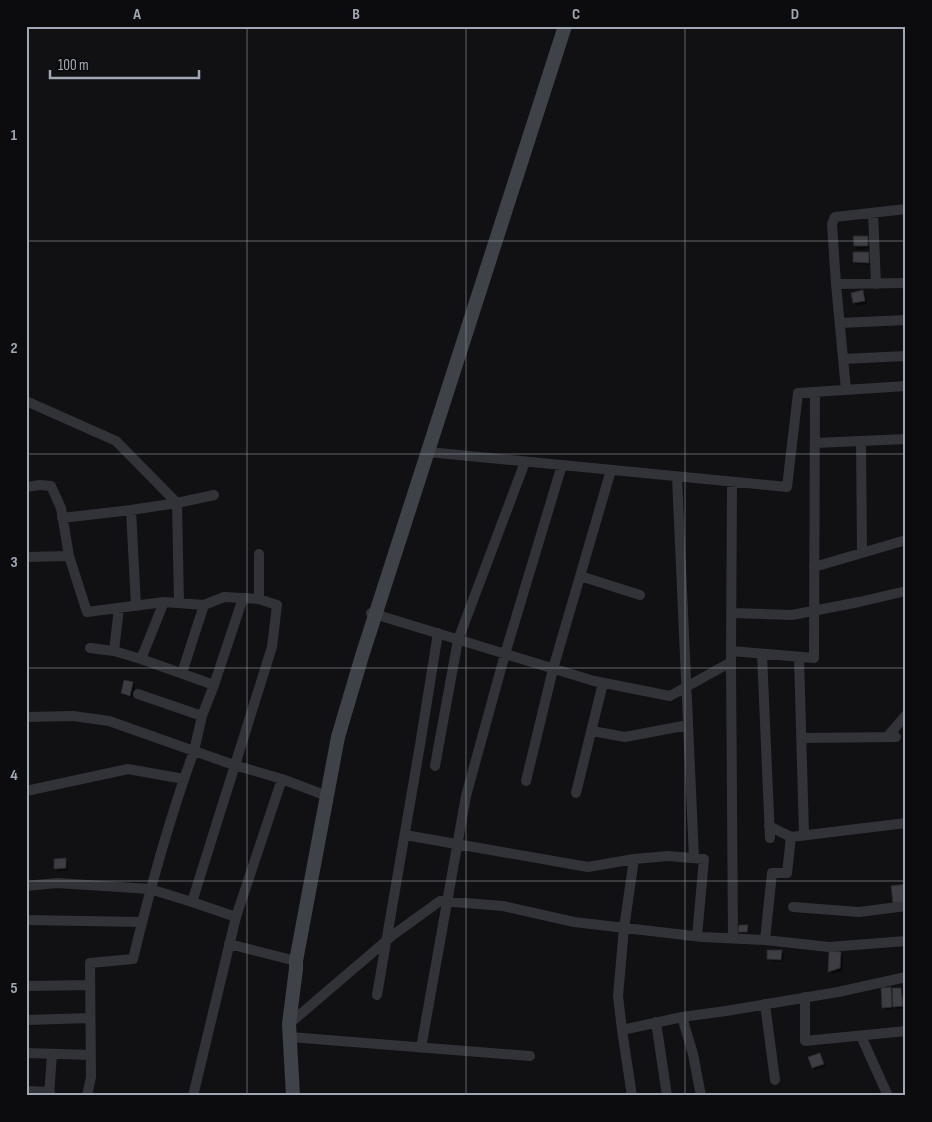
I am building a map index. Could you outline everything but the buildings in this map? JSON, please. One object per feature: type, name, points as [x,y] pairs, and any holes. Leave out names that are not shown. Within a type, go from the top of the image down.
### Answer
[{"type":"street","points":[[292,1096],[289,1031],[296,961],[338,737],[373,614],[428,452],[565,26]]},
{"type":"street","points":[[846,390],[832,224],[836,218],[906,209]]},
{"type":"street","points":[[873,213],[876,284]]},
{"type":"street","points":[[836,284],[906,283]]},
{"type":"street","points":[[840,323],[906,320]]},
{"type":"street","points":[[843,359],[906,356]]},
{"type":"street","points":[[428,452],[787,487],[798,393],[906,386]]},
{"type":"street","points":[[373,614],[553,669],[604,683],[670,696],[731,656],[762,654],[814,658],[815,392]]},
{"type":"street","points":[[26,401],[116,441],[177,503],[179,603]]},
{"type":"street","points":[[815,443],[906,439]]},
{"type":"street","points":[[862,441],[862,553]]},
{"type":"street","points":[[435,766],[458,640],[525,462]]},
{"type":"street","points":[[421,1048],[466,796],[505,654],[562,465]]},
{"type":"street","points":[[526,781],[553,669],[611,470]]},
{"type":"street","points":[[677,477],[694,858]]},
{"type":"street","points":[[732,482],[733,938]]},
{"type":"street","points":[[26,487],[51,486],[61,508],[68,556],[87,612],[164,602],[204,605],[224,597],[259,599],[278,605],[272,647],[192,902]]},
{"type":"street","points":[[62,518],[177,503],[214,495]]},
{"type":"street","points":[[130,510],[136,606]]},
{"type":"street","points":[[814,567],[906,540]]},
{"type":"street","points":[[259,554],[259,599]]},
{"type":"street","points":[[26,557],[68,556]]},
{"type":"street","points":[[580,576],[640,595]]},
{"type":"street","points":[[731,614],[792,615],[906,591]]},
{"type":"street","points":[[87,1096],[91,1077],[90,963],[133,959],[150,889],[194,751],[202,716],[243,598]]},
{"type":"street","points":[[141,659],[164,602]]},
{"type":"street","points":[[182,672],[204,605]]},
{"type":"street","points":[[114,651],[119,608]]},
{"type":"street","points":[[377,995],[438,633]]},
{"type":"street","points":[[90,648],[114,651],[214,684]]},
{"type":"street","points":[[762,654],[770,838]]},
{"type":"street","points":[[799,657],[804,835]]},
{"type":"street","points":[[576,793],[604,683]]},
{"type":"street","points":[[138,694],[202,716]]},
{"type":"street","points":[[802,738],[891,737],[906,715]]},
{"type":"street","points":[[26,718],[73,716],[109,721],[327,796]]},
{"type":"street","points":[[592,731],[625,737],[688,725]]},
{"type":"street","points":[[26,791],[128,769],[184,779]]},
{"type":"street","points":[[193,1096],[236,917],[282,779]]},
{"type":"street","points":[[770,826],[791,837],[906,823]]},
{"type":"street","points":[[405,836],[588,867],[634,859],[668,856],[704,858],[697,936]]},
{"type":"street","points":[[765,940],[772,874],[788,872],[791,837]]},
{"type":"street","points":[[632,1096],[618,996],[624,928],[634,859]]},
{"type":"street","points":[[26,886],[57,883],[150,889],[236,917]]},
{"type":"street","points":[[289,1031],[386,941],[440,901],[503,906],[574,922],[697,936],[829,946],[906,941]]},
{"type":"street","points":[[793,908],[859,912],[906,906]]},
{"type":"street","points":[[26,920],[142,922]]},
{"type":"street","points":[[229,944],[296,961]]},
{"type":"street","points":[[622,1030],[682,1017],[838,992],[906,977]]},
{"type":"street","points":[[26,986],[90,986]]},
{"type":"street","points":[[805,997],[805,1042],[906,1031]]},
{"type":"street","points":[[765,1004],[775,1080]]},
{"type":"street","points":[[682,1017],[693,1054],[701,1096]]},
{"type":"street","points":[[26,1020],[90,1018]]},
{"type":"street","points":[[656,1022],[667,1096]]},
{"type":"street","points":[[289,1031],[421,1048],[530,1056]]},
{"type":"street","points":[[861,1036],[888,1096]]},
{"type":"street","points":[[26,1053],[90,1055]]},
{"type":"street","points":[[26,1091],[49,1094],[52,1054]]}]
